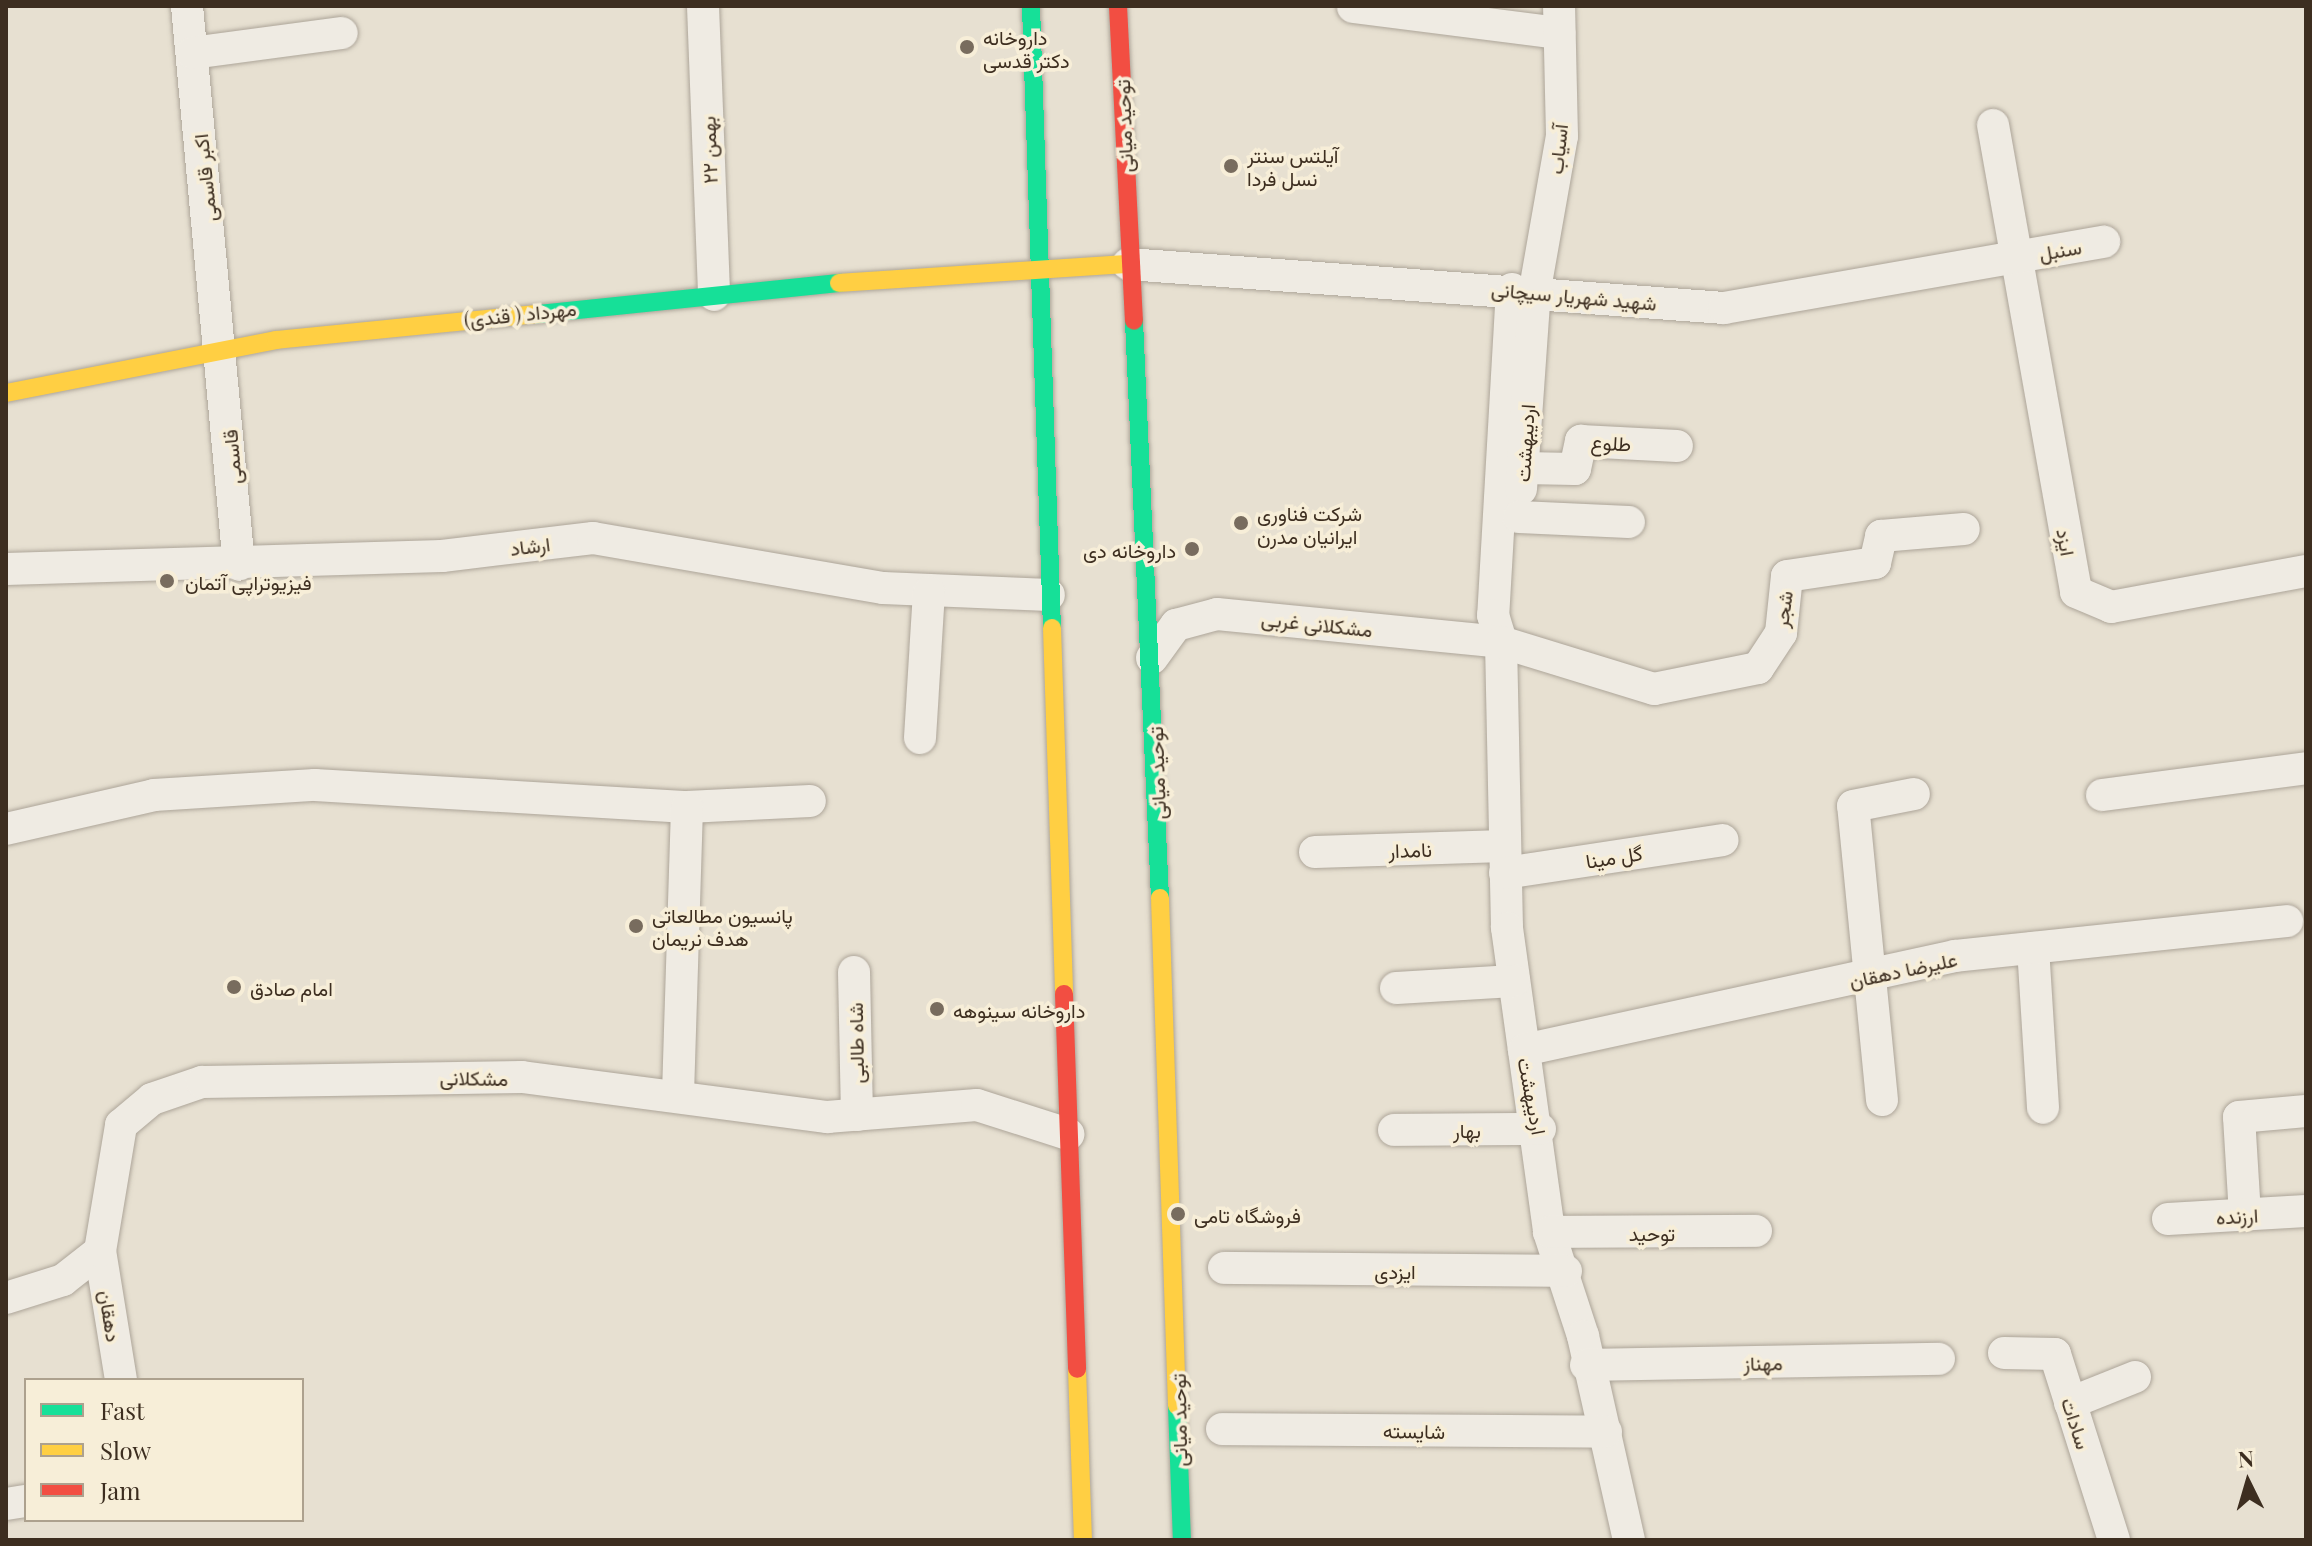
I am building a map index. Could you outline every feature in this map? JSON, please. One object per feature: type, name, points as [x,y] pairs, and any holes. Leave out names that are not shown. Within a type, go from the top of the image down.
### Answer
[{"type":"main road","points":[[1031,6],[1083,1540]]},
{"type":"main road","name":"توحید میانی","points":[[1118,6],[1128,264],[1152,658],[1182,1540]]},
{"type":"main road","name":"مهرداد ( قندی)","points":[[6,393],[222,349],[714,295],[1128,264]]},
{"type":"street","name":"اکبر قاسمی","points":[[187,6],[222,349]]},
{"type":"street","name":"۲۲ بهمن","points":[[703,6],[714,295]]},
{"type":"street","points":[[1353,7],[1559,20]]},
{"type":"street","name":"آسیاب","points":[[1523,289],[1562,136],[1559,20]]},
{"type":"street","points":[[192,53],[342,33]]},
{"type":"street","points":[[1993,125],[2016,257]]},
{"type":"street","name":"سنبل","points":[[2016,257],[2104,242]]},
{"type":"street","name":"شهید شهریار سیچانی","points":[[1128,264],[1523,289],[1724,308],[2016,257]]},
{"type":"street","name":"ایزد","points":[[2016,257],[2076,592],[2111,607],[2306,571]]},
{"type":"street","name":"اردیبهشت","points":[[1501,642],[1511,616],[1523,468],[1523,289]]},
{"type":"street","name":"اردیبهشت","points":[[1523,289],[1493,615],[1501,642],[1505,860],[1514,981],[1540,1129],[1549,1232],[1566,1271],[1629,1540]]},
{"type":"street","name":"قاسمی","points":[[222,349],[239,565]]},
{"type":"street","name":"طلوع","points":[[1523,468],[1575,469],[1581,441],[1677,446]]},
{"type":"street","points":[[1519,517],[1629,522]]},
{"type":"street","name":"شجر","points":[[1501,642],[1650,689],[1754,669],[1781,633],[1787,576],[1875,563],[1881,536],[1964,529]]},
{"type":"street","name":"ارشاد","points":[[6,569],[239,565],[442,556],[593,538],[929,592],[1049,595]]},
{"type":"street","points":[[920,738],[929,592]]},
{"type":"street","name":"مشکلانی غربی","points":[[1152,658],[1176,625],[1217,614],[1501,642]]},
{"type":"street","points":[[2102,795],[2306,768]]},
{"type":"street","points":[[6,829],[154,795],[315,785],[687,807],[810,801]]},
{"type":"street","points":[[1882,1100],[1853,806],[1914,794]]},
{"type":"street","points":[[678,1094],[687,807]]},
{"type":"street","name":"گل مینا","points":[[1505,860],[1723,840]]},
{"type":"street","name":"نامدار","points":[[1315,852],[1505,860]]},
{"type":"street","name":"علیرضا دهقان","points":[[1524,1050],[1872,975],[2033,948],[2287,921]]},
{"type":"street","points":[[2033,948],[2043,1108]]},
{"type":"street","name":"شاه طالبی","points":[[854,972],[857,1115]]},
{"type":"street","points":[[1396,988],[1514,981]]},
{"type":"street","name":"مشکلانی","points":[[100,1251],[121,1125],[152,1099],[202,1082],[522,1077],[678,1094],[827,1117],[977,1105],[1068,1134]]},
{"type":"street","points":[[2245,1215],[2239,1117],[2306,1111]]},
{"type":"street","name":"بهار","points":[[1394,1130],[1540,1129]]},
{"type":"street","name":"ارزنده","points":[[2168,1219],[2306,1211]]},
{"type":"street","name":"توحید","points":[[1549,1232],[1756,1231]]},
{"type":"street","points":[[6,1298],[63,1280],[100,1251]]},
{"type":"street","name":"دهقان","points":[[100,1251],[121,1378]]},
{"type":"street","name":"ایزدی","points":[[1224,1268],[1566,1271]]},
{"type":"street","name":"سادات","points":[[2004,1353],[2055,1354],[2114,1540]]},
{"type":"street","name":"مهناز","points":[[1586,1365],[1939,1359]]},
{"type":"street","points":[[2070,1403],[2135,1377]]},
{"type":"street","name":"شایسته","points":[[1222,1429],[1606,1432]]},
{"type":"traffic: fast","points":[[1031,6],[1052,628]]},
{"type":"traffic: fast","points":[[538,314],[839,283]]},
{"type":"traffic: fast","points":[[1134,321],[1160,898]]},
{"type":"traffic: fast","points":[[1177,1406],[1182,1540]]},
{"type":"traffic: slow","points":[[839,283],[1128,264]]},
{"type":"traffic: slow","points":[[6,393],[276,340],[538,314]]},
{"type":"traffic: slow","points":[[1052,628],[1064,994]]},
{"type":"traffic: slow","points":[[1160,898],[1177,1406]]},
{"type":"traffic: slow","points":[[1077,1369],[1083,1540]]},
{"type":"traffic: jam","points":[[1118,6],[1134,321]]},
{"type":"traffic: jam","points":[[1064,994],[1077,1369]]},
{"type":"place","name":"داروخانه دکتر قدسی","points":[[967,47]]},
{"type":"place","name":"آیلتس سنتر نسل فردا","points":[[1231,166]]},
{"type":"place","name":"شرکت فناوری ایرانیان مدرن","points":[[1241,523]]},
{"type":"place","name":"داروخانه دی","points":[[1192,549]]},
{"type":"place","name":"فیزیوتراپی آتمان","points":[[167,581]]},
{"type":"place","name":"پانسیون مطالعاتی هدف نریمان","points":[[636,926]]},
{"type":"place","name":"امام صادق","points":[[234,987]]},
{"type":"place","name":"داروخانه سینوهه","points":[[937,1009]]},
{"type":"place","name":"فروشگاه تامی","points":[[1178,1214]]}]
